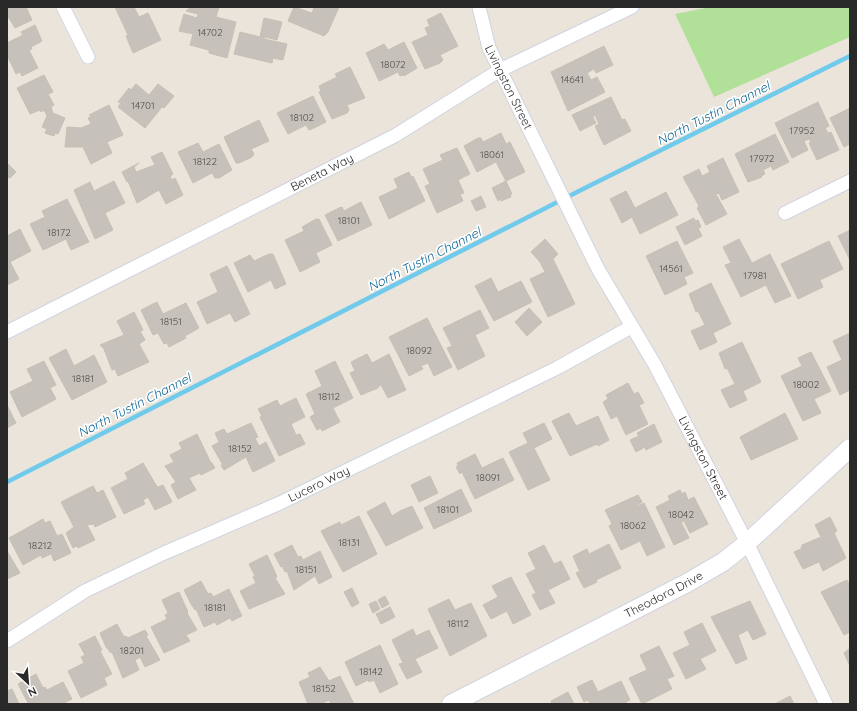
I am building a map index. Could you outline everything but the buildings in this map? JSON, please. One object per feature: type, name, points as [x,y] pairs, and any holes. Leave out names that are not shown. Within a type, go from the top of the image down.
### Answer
[{"type":"street","points":[[63,7],[88,57]]},
{"type":"street","name":"Livingston Street","points":[[479,7],[489,48],[598,269],[631,327],[655,365],[747,542],[826,704]]},
{"type":"street","name":"Beneta Way","points":[[7,332],[396,135],[500,70],[632,7]]},
{"type":"street","points":[[785,213],[850,181]]},
{"type":"street","name":"Lucero Way","points":[[7,641],[85,591],[162,554],[280,503],[557,368],[631,327]]},
{"type":"street","name":"Theodora Drive","points":[[451,704],[687,583],[723,562],[850,448]]},
{"type":"green space","points":[[711,7],[850,7],[850,37],[714,97],[675,14]]},
{"type":"waterway","name":"North Tustin Channel","points":[[7,482],[583,189],[850,56]]}]
